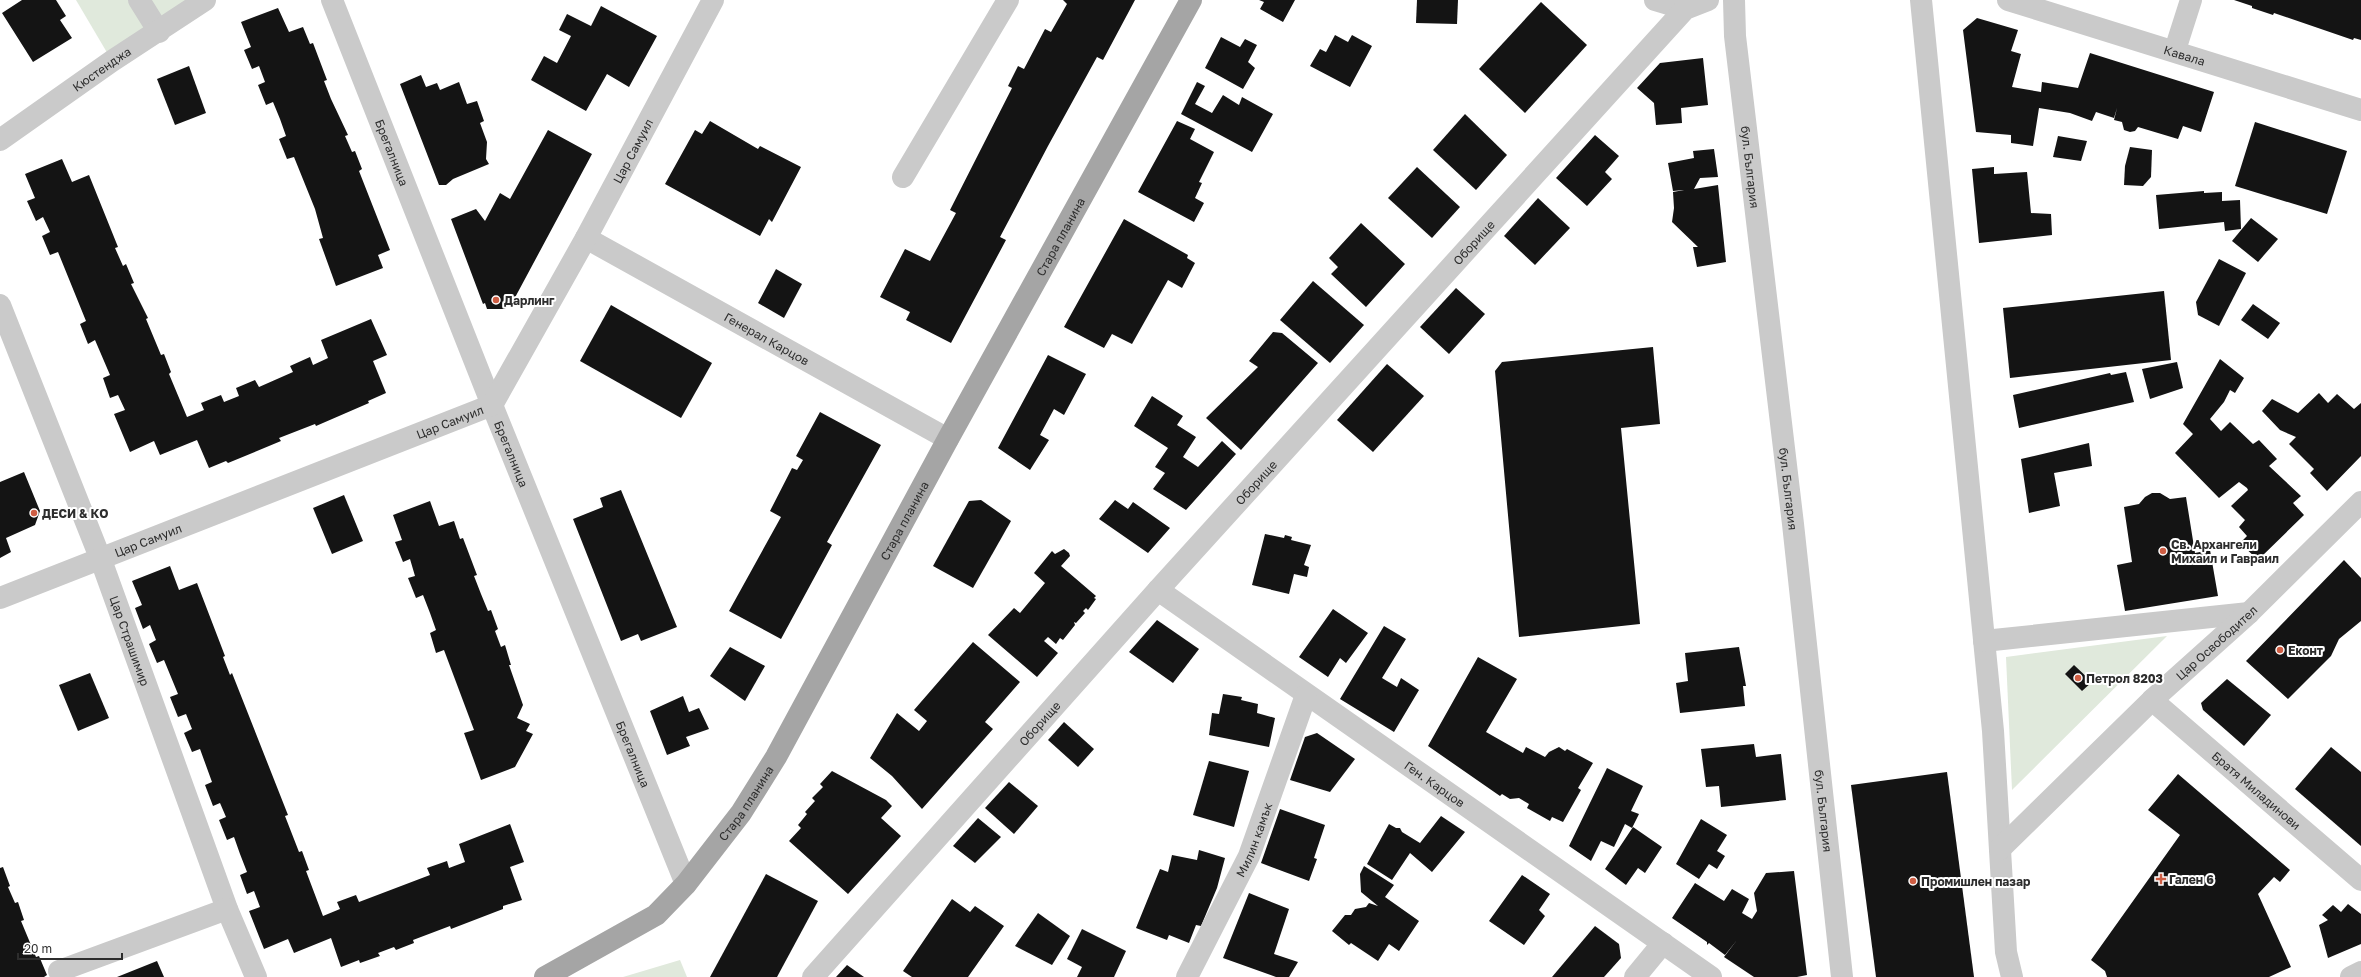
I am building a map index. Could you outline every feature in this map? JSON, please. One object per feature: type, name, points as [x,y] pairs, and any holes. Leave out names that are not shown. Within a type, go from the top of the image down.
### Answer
[{"type":"main road","name":"Стара планина","points":[[545,977],[656,916],[686,884],[741,813],[776,756],[948,439],[1191,0]]},
{"type":"street","points":[[139,0],[159,32]]},
{"type":"street","name":"Кюстенджа","points":[[0,140],[112,61],[159,32],[205,0]]},
{"type":"street","name":"Брегалница","points":[[332,0],[492,405],[686,884]]},
{"type":"street","name":"Цар Самуил","points":[[0,598],[101,560],[492,405],[586,238],[713,0]]},
{"type":"street","points":[[903,177],[1008,0]]},
{"type":"street","points":[[1655,0],[1685,9]]},
{"type":"street","name":"Оборище","points":[[813,977],[1158,590],[1685,9],[1708,0]]},
{"type":"street","name":"бул. България","points":[[1734,0],[1735,36],[1794,524],[1842,977]]},
{"type":"street","points":[[1921,0],[1984,641],[2000,849],[2006,952],[2012,977]]},
{"type":"street","name":"Кавала","points":[[2008,0],[2174,50],[2361,110]]},
{"type":"street","points":[[2174,50],[2191,0]]},
{"type":"street","name":"Генерал Карцов","points":[[586,238],[948,439]]},
{"type":"street","name":"Цар Страшимир","points":[[0,305],[101,560],[227,909],[256,977]]},
{"type":"street","name":"Цар Освободител","points":[[2000,849],[2152,700],[2249,613],[2361,502]]},
{"type":"street","name":"Ген. Карцов","points":[[1158,590],[1711,977]]},
{"type":"street","points":[[1984,641],[2249,613]]},
{"type":"street","name":"Милин камък","points":[[1187,977],[1249,856],[1306,695]]},
{"type":"street","name":"Братя Миладинови","points":[[2152,700],[2361,880]]},
{"type":"street","points":[[59,971],[227,909]]},
{"type":"street","points":[[1635,977],[1663,943]]},
{"type":"street","points":[[2351,977],[2361,972]]},
{"type":"shaded area","points":[[76,0],[205,0],[112,61]]},
{"type":"shaded area","points":[[2167,636],[2012,790],[2006,657]]},
{"type":"shaded area","points":[[680,960],[687,977],[623,977]]},
{"type":"building","points":[[22,0],[56,0],[66,16],[60,20],[72,38],[33,62],[2,13]]},
{"type":"building","points":[[1063,0],[1135,0],[1103,60],[1097,57],[1048,146],[1000,237],[1006,240],[951,343],[906,320],[910,312],[880,297],[905,249],[930,261],[956,213],[950,210],[1012,88],[1008,86],[1018,66],[1024,69],[1045,29],[1051,32],[1067,4]]},
{"type":"building","points":[[1259,0],[1295,0],[1283,22],[1260,9],[1264,2]]},
{"type":"building","points":[[1417,0],[1458,0],[1457,24],[1416,23]]},
{"type":"building","points":[[2234,0],[2361,0],[2361,40],[2354,38],[2353,40],[2274,13],[2273,15]]},
{"type":"building","points":[[1541,2],[1587,45],[1525,113],[1479,69]]},
{"type":"building","points":[[601,6],[657,36],[629,87],[607,74],[586,111],[531,80],[544,56],[557,63],[571,36],[559,30],[567,14],[591,26]]},
{"type":"building","points":[[278,8],[289,32],[303,27],[310,44],[313,43],[327,80],[324,81],[348,135],[345,136],[352,152],[355,151],[362,169],[359,171],[390,250],[378,255],[383,268],[336,286],[319,239],[323,238],[315,209],[294,157],[287,159],[279,139],[286,136],[280,119],[273,102],[266,105],[258,85],[265,82],[259,66],[252,69],[244,50],[251,47],[241,22]]},
{"type":"building","points":[[1977,18],[2018,30],[2011,51],[2021,54],[2012,87],[2041,92],[2042,82],[2078,88],[2090,53],[2214,92],[2201,132],[2183,126],[2178,139],[2138,127],[2135,131],[2130,132],[2124,130],[2122,122],[2114,120],[2117,108],[2114,118],[2096,112],[2092,121],[2070,113],[2039,108],[2033,146],[2011,143],[2011,135],[1976,132],[1963,30]]},
{"type":"building","points":[[1335,35],[1348,42],[1352,35],[1372,46],[1350,87],[1310,66],[1320,49],[1326,52]]},
{"type":"building","points":[[1221,37],[1240,47],[1245,39],[1257,45],[1248,62],[1255,68],[1243,89],[1205,68]]},
{"type":"building","points":[[1703,58],[1708,105],[1681,108],[1682,123],[1656,125],[1654,103],[1637,88],[1660,63]]},
{"type":"building","points":[[189,66],[206,113],[175,125],[157,79]]},
{"type":"building","points":[[421,75],[426,87],[437,83],[440,90],[459,82],[467,104],[477,101],[484,121],[480,123],[487,142],[486,159],[489,164],[453,179],[446,185],[439,185],[400,84]]},
{"type":"building","points":[[1197,82],[1205,86],[1195,104],[1212,113],[1223,95],[1239,105],[1242,97],[1273,114],[1252,152],[1181,114]]},
{"type":"building","points":[[1465,114],[1507,155],[1476,190],[1433,150]]},
{"type":"building","points":[[710,121],[758,149],[760,146],[801,167],[772,222],[769,219],[760,236],[665,184],[695,130],[702,134]]},
{"type":"building","points":[[1177,121],[1195,129],[1190,139],[1214,152],[1199,182],[1202,183],[1195,198],[1204,203],[1194,222],[1138,192]]},
{"type":"building","points":[[2255,122],[2347,151],[2327,214],[2235,186]]},
{"type":"building","points":[[548,130],[592,154],[511,305],[508,303],[505,309],[487,309],[485,303],[483,304],[451,219],[476,209],[485,221],[500,193],[510,199]]},
{"type":"building","points":[[1595,135],[1619,156],[1605,172],[1612,179],[1587,206],[1556,178]]},
{"type":"building","points":[[2058,136],[2087,141],[2081,161],[2053,157]]},
{"type":"building","points":[[2130,147],[2152,150],[2151,177],[2143,186],[2124,185],[2125,166]]},
{"type":"building","points":[[1714,149],[1718,177],[1700,178],[1694,189],[1718,185],[1726,262],[1697,267],[1693,247],[1698,247],[1672,222],[1674,208],[1673,192],[1684,190],[1673,191],[1668,163],[1694,158],[1693,151]]},
{"type":"building","points":[[62,159],[72,182],[89,175],[118,247],[115,248],[123,266],[126,264],[134,283],[131,284],[148,318],[146,319],[161,355],[164,354],[171,372],[169,374],[187,417],[204,410],[201,403],[221,395],[224,402],[239,396],[236,388],[255,380],[259,387],[293,372],[290,366],[310,357],[313,365],[328,358],[321,340],[371,319],[387,355],[373,361],[386,393],[368,401],[369,403],[316,426],[315,424],[279,438],[281,441],[228,463],[226,461],[209,468],[197,440],[160,455],[154,441],[130,452],[114,414],[125,410],[118,395],[110,398],[103,378],[110,375],[95,340],[88,344],[80,324],[86,321],[58,252],[50,255],[42,236],[50,232],[43,217],[36,221],[27,201],[35,198],[25,174]]},
{"type":"building","points":[[1417,167],[1460,207],[1432,238],[1388,198]]},
{"type":"building","points":[[1994,167],[1994,174],[2027,172],[2031,213],[2051,214],[2052,235],[1979,243],[1972,169]]},
{"type":"building","points":[[2204,191],[2204,193],[2222,192],[2222,201],[2240,200],[2241,229],[2225,231],[2224,222],[2159,229],[2156,195]]},
{"type":"building","points":[[1538,198],[1570,228],[1535,265],[1504,236]]},
{"type":"building","points":[[2251,218],[2278,239],[2258,262],[2232,241]]},
{"type":"building","points":[[1124,219],[1188,255],[1187,258],[1195,263],[1182,288],[1168,280],[1132,344],[1112,334],[1104,348],[1064,327]]},
{"type":"building","points":[[1361,223],[1405,264],[1366,307],[1331,274],[1338,267],[1329,258]]},
{"type":"building","points":[[2219,259],[2246,273],[2219,326],[2198,315],[2196,302]]},
{"type":"building","points":[[776,269],[802,284],[784,318],[758,303]]},
{"type":"building","points":[[1313,281],[1364,325],[1330,363],[1280,320]]},
{"type":"building","points":[[1456,288],[1485,314],[1449,354],[1420,327]]},
{"type":"building","points":[[2164,291],[2171,360],[2010,378],[2003,308]]},
{"type":"building","points":[[2253,304],[2280,323],[2268,339],[2241,320]]},
{"type":"building","points":[[611,305],[712,363],[681,418],[580,361]]},
{"type":"building","points":[[1273,332],[1282,333],[1318,363],[1241,450],[1206,418],[1258,367],[1249,361]]},
{"type":"building","points":[[1653,347],[1660,424],[1621,428],[1640,624],[1519,637],[1495,371],[1502,362]]},
{"type":"building","points":[[1048,355],[1086,374],[1064,415],[1054,409],[1040,435],[1049,440],[1030,470],[998,448]]},
{"type":"building","points":[[2220,359],[2244,378],[2235,393],[2230,390],[2224,402],[2210,419],[2221,431],[2230,422],[2253,444],[2259,440],[2277,459],[2269,466],[2301,496],[2293,503],[2304,515],[2258,560],[2240,543],[2247,536],[2239,527],[2245,520],[2231,506],[2248,490],[2247,488],[2239,482],[2219,498],[2175,453],[2193,434],[2183,424]]},
{"type":"building","points":[[2177,362],[2183,388],[2150,399],[2142,369]]},
{"type":"building","points":[[1387,364],[1424,396],[1373,452],[1337,420]]},
{"type":"building","points":[[2126,372],[2134,402],[2019,428],[2013,395],[2110,373],[2111,375]]},
{"type":"building","points":[[2319,393],[2328,403],[2337,394],[2354,409],[2361,403],[2361,456],[2327,491],[2310,473],[2314,469],[2289,444],[2296,437],[2280,430],[2262,411],[2272,399],[2298,413]]},
{"type":"building","points":[[1152,396],[1183,416],[1177,425],[1196,437],[1183,457],[1198,467],[1222,441],[1236,454],[1186,510],[1153,489],[1165,473],[1155,467],[1168,448],[1134,426]]},
{"type":"building","points":[[820,412],[881,445],[827,542],[832,545],[781,639],[729,611],[781,517],[770,511],[792,468],[797,470],[803,460],[796,456]]},
{"type":"building","points":[[2089,443],[2092,466],[2054,473],[2060,506],[2029,513],[2021,459]]},
{"type":"building","points":[[24,472],[40,511],[35,525],[6,538],[11,552],[0,558],[0,482]]},
{"type":"building","points":[[621,490],[677,627],[641,641],[638,634],[621,641],[573,519],[603,507],[600,498]]},
{"type":"building","name":"Св. Архангели Михаил и Гавраил","points":[[2152,493],[2160,493],[2170,499],[2186,497],[2195,553],[2210,550],[2218,596],[2125,611],[2117,565],[2132,562],[2124,507],[2139,504],[2145,497]]},
{"type":"building","points":[[344,495],[363,541],[332,554],[313,508]]},
{"type":"building","points":[[981,500],[1011,521],[973,588],[933,566],[969,501]]},
{"type":"building","points":[[1115,500],[1128,509],[1133,502],[1170,528],[1148,553],[1099,519]]},
{"type":"building","points":[[430,501],[439,526],[454,521],[460,539],[463,538],[477,575],[474,576],[488,611],[491,610],[498,629],[495,631],[501,647],[505,645],[511,665],[509,665],[523,705],[517,718],[530,724],[526,731],[533,734],[515,767],[481,780],[464,733],[474,730],[444,650],[436,653],[430,633],[436,630],[430,613],[423,595],[416,598],[408,578],[415,576],[410,559],[403,562],[395,542],[402,540],[393,515]]},
{"type":"building","points":[[1265,534],[1284,538],[1285,535],[1292,537],[1291,540],[1311,545],[1304,565],[1309,567],[1307,577],[1294,574],[1289,594],[1252,585]]},
{"type":"building","points":[[1064,549],[1070,556],[1061,566],[1096,596],[1094,598],[1096,599],[1088,610],[1086,608],[1083,611],[1085,613],[1076,623],[1074,622],[1075,625],[1063,640],[1060,638],[1056,644],[1048,637],[1044,641],[1058,653],[1037,677],[988,635],[1014,608],[1020,613],[1045,583],[1034,573],[1052,551],[1055,554]]},
{"type":"building","points":[[2344,560],[2361,578],[2361,621],[2339,639],[2331,656],[2288,699],[2246,661]]},
{"type":"building","points":[[170,566],[179,590],[197,583],[225,656],[223,657],[230,675],[232,673],[288,815],[285,816],[299,852],[302,851],[309,870],[306,871],[323,916],[340,909],[337,902],[356,895],[359,902],[430,875],[427,868],[447,861],[449,868],[465,862],[459,844],[510,824],[524,862],[510,867],[522,900],[503,906],[503,909],[451,929],[450,926],[413,940],[414,943],[396,950],[394,947],[378,953],[380,956],[360,963],[359,960],[341,967],[331,938],[294,953],[288,939],[264,949],[249,911],[260,907],[254,891],[247,894],[240,875],[247,872],[234,837],[227,840],[219,820],[226,817],[220,803],[213,806],[205,785],[212,782],[200,749],[192,752],[184,733],[192,729],[186,714],[178,717],[170,697],[178,694],[164,660],[157,663],[149,644],[156,640],[150,625],[143,629],[135,608],[142,605],[132,581]]},
{"type":"building","points":[[1333,609],[1368,633],[1346,663],[1340,658],[1328,677],[1299,657]]},
{"type":"building","points":[[1157,620],[1199,649],[1173,683],[1129,652]]},
{"type":"building","points":[[1384,626],[1406,639],[1382,678],[1397,687],[1401,678],[1419,690],[1394,732],[1340,699]]},
{"type":"building","points":[[973,642],[1020,682],[985,722],[993,729],[922,809],[892,776],[870,758],[897,713],[919,731],[927,721],[914,710]]},
{"type":"building","points":[[730,647],[765,666],[745,701],[710,676]]},
{"type":"building","points":[[1739,647],[1746,686],[1743,686],[1745,706],[1680,713],[1676,683],[1688,681],[1685,653]]},
{"type":"building","points":[[1478,657],[1517,679],[1486,732],[1523,753],[1526,747],[1545,757],[1549,752],[1559,747],[1565,751],[1567,749],[1593,763],[1578,788],[1581,790],[1563,822],[1552,817],[1550,821],[1527,808],[1529,804],[1519,798],[1510,799],[1502,794],[1500,796],[1428,746]]},
{"type":"building","name":"Петрол 8203","points":[[2074,665],[2092,682],[2082,691],[2065,674]]},
{"type":"building","points":[[90,673],[109,718],[78,731],[59,685]]},
{"type":"building","points":[[2227,679],[2271,715],[2244,746],[2203,710],[2201,703]]},
{"type":"building","points":[[1223,694],[1242,697],[1241,700],[1258,704],[1257,713],[1275,718],[1269,747],[1209,735],[1212,713],[1219,714]]},
{"type":"building","points":[[683,696],[689,712],[699,708],[709,729],[686,737],[690,746],[667,755],[650,711]]},
{"type":"building","points":[[1064,722],[1094,749],[1078,767],[1048,740]]},
{"type":"building","points":[[1317,733],[1355,759],[1330,792],[1290,780],[1305,737]]},
{"type":"building","points":[[1754,744],[1756,757],[1781,754],[1786,800],[1721,807],[1719,786],[1706,787],[1701,749]]},
{"type":"building","points":[[2331,747],[2361,772],[2361,846],[2295,789]]},
{"type":"building","points":[[1209,761],[1249,771],[1234,827],[1193,815]]},
{"type":"building","points":[[1607,768],[1643,786],[1631,811],[1639,814],[1632,828],[1625,824],[1614,847],[1601,841],[1591,861],[1569,846]]},
{"type":"building","points":[[832,771],[886,800],[892,806],[881,818],[901,836],[848,894],[789,841],[801,828],[798,825],[807,814],[805,812],[815,801],[812,798],[823,787],[820,784]]},
{"type":"building","name":"Промишлен пазар","points":[[1947,772],[1974,977],[1876,977],[1851,785]]},
{"type":"building","points":[[2178,774],[2290,870],[2280,882],[2274,877],[2258,894],[2291,967],[2269,977],[2107,977],[2105,971],[2091,960],[2180,835],[2148,810]]},
{"type":"building","points":[[1009,782],[1038,806],[1014,834],[985,808]]},
{"type":"building","points":[[1280,809],[1325,825],[1314,858],[1317,859],[1309,881],[1261,863]]},
{"type":"building","points":[[1441,816],[1465,832],[1432,872],[1410,853],[1392,880],[1367,864],[1389,824],[1396,828],[1400,828],[1402,832],[1420,843]]},
{"type":"building","points":[[978,818],[1001,837],[975,863],[953,846]]},
{"type":"building","points":[[1701,819],[1727,835],[1717,851],[1725,856],[1717,869],[1709,864],[1699,879],[1676,864]]},
{"type":"building","points":[[1633,827],[1662,847],[1645,873],[1638,868],[1626,885],[1605,869]]},
{"type":"building","points":[[1199,850],[1225,858],[1217,888],[1201,926],[1196,925],[1189,943],[1169,935],[1167,940],[1136,928],[1160,869],[1168,872],[1172,855],[1197,860]]},
{"type":"building","points":[[1364,866],[1394,885],[1385,897],[1419,921],[1399,951],[1389,944],[1378,961],[1351,943],[1349,945],[1332,931],[1345,915],[1351,915],[1355,909],[1366,907],[1369,903],[1378,906],[1361,892],[1360,874]]},
{"type":"building","points":[[3,867],[10,886],[8,887],[15,903],[18,902],[24,920],[21,921],[36,957],[39,956],[47,975],[44,977],[0,977],[0,868]]},
{"type":"building","points":[[1794,871],[1807,975],[1797,977],[1754,977],[1724,957],[1737,940],[1725,955],[1709,943],[1707,945],[1707,942],[1672,918],[1695,883],[1724,901],[1732,889],[1749,899],[1742,913],[1752,919],[1757,911],[1754,893],[1766,873]]},
{"type":"building","points":[[766,874],[818,901],[777,977],[710,977]]},
{"type":"building","points":[[1522,875],[1550,894],[1539,910],[1545,916],[1524,945],[1489,921]]},
{"type":"building","points":[[1249,893],[1289,909],[1274,954],[1298,962],[1289,977],[1276,977],[1223,958]]},
{"type":"building","points":[[952,899],[970,912],[975,906],[1004,926],[968,977],[912,977],[903,971]]},
{"type":"building","points":[[2348,904],[2361,914],[2361,944],[2328,958],[2319,925],[2328,920],[2322,915],[2333,905],[2341,912]]},
{"type":"building","points":[[1038,913],[1070,936],[1052,965],[1015,946]]},
{"type":"building","points":[[1595,926],[1619,944],[1621,958],[1604,977],[1552,977]]},
{"type":"building","points":[[1082,929],[1126,951],[1114,977],[1077,977],[1082,967],[1067,959]]},
{"type":"building","points":[[157,961],[164,977],[117,977]]},
{"type":"building","points":[[847,965],[864,977],[836,977]]},
{"type":"place","name":"Дарлинг","points":[[496,300]]},
{"type":"place","name":"ДЕСИ & КО","points":[[34,513]]},
{"type":"place","name":"Св. Архангели Михаил и Гавраил","points":[[2163,551]]},
{"type":"place","name":"Еконт","points":[[2280,650]]},
{"type":"place","name":"Петрол 8203","points":[[2078,678]]},
{"type":"place","name":"Гален 6","points":[[2161,879]]},
{"type":"place","name":"Промишлен пазар","points":[[1913,881]]}]
